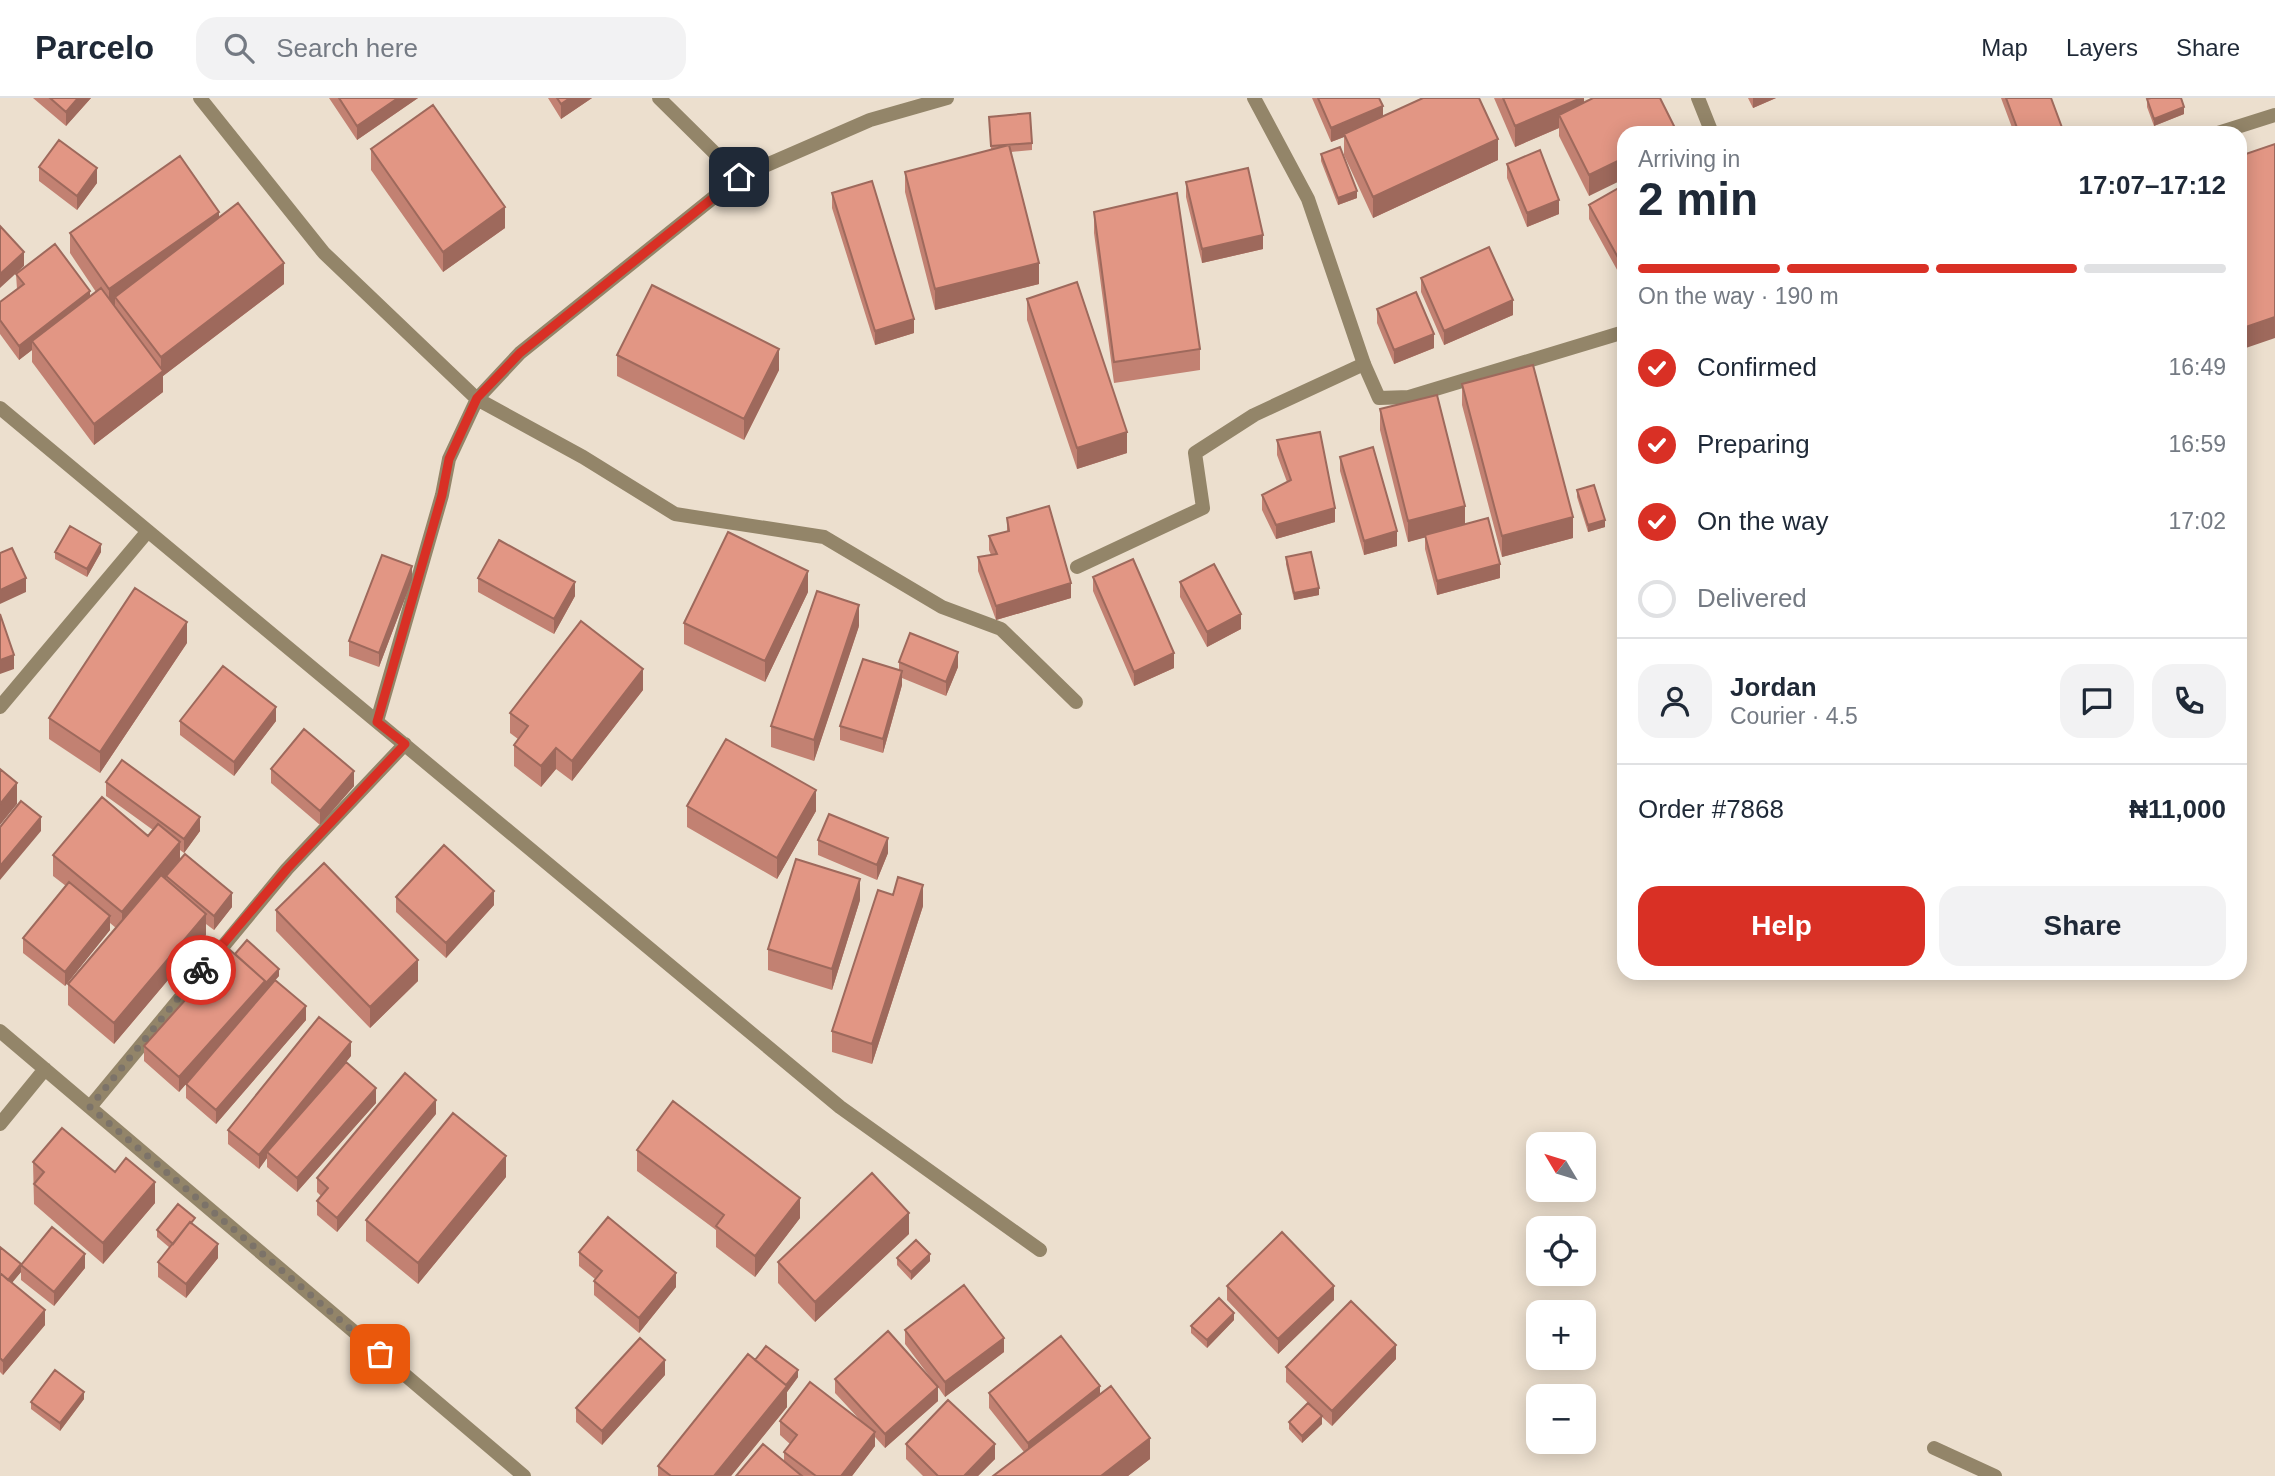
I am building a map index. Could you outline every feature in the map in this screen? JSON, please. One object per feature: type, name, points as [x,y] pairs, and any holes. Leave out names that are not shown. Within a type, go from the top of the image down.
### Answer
[{"type":"street","points":[[200,98],[324,253],[477,398],[583,457],[675,514],[824,537],[942,607],[1001,629],[1076,702]]},
{"type":"street","points":[[659,98],[739,177]]},
{"type":"street","points":[[377,722],[442,495],[449,459],[477,398],[520,353],[739,177],[870,120],[947,98]]},
{"type":"street","points":[[1254,98],[1308,199],[1364,364],[1380,398],[1409,397],[1617,334]]},
{"type":"street","points":[[1698,98],[1709,126]]},
{"type":"street","points":[[2240,126],[2275,115]]},
{"type":"street","points":[[1077,567],[1203,508],[1195,453],[1254,415],[1364,364]]},
{"type":"street","points":[[0,408],[840,1107],[1040,1250]]},
{"type":"street","points":[[0,707],[148,531]]},
{"type":"street","points":[[90,1107],[287,869],[405,744]]},
{"type":"street","points":[[0,1031],[524,1476]]},
{"type":"street","points":[[0,1124],[45,1069]]},
{"type":"street","points":[[1934,1448],[1995,1476]]},
{"type":"building","points":[[50,98],[78,98],[66,112]]},
{"type":"building","points":[[339,98],[398,98],[357,126]]},
{"type":"building","points":[[557,98],[570,98],[561,104]]},
{"type":"building","points":[[1318,98],[1379,98],[1383,106],[1331,128]]},
{"type":"building","points":[[1423,98],[1479,98],[1498,139],[1373,197],[1344,134]]},
{"type":"building","points":[[1503,98],[1581,98],[1515,126]]},
{"type":"building","points":[[1593,98],[1660,98],[1674,126],[1617,126],[1617,161],[1589,175],[1559,115]]},
{"type":"building","points":[[2006,98],[2051,98],[2061,126],[2016,126]]},
{"type":"building","points":[[2181,98],[2184,107],[2154,119],[2147,99]]},
{"type":"building","points":[[433,105],[505,207],[443,252],[371,149]]},
{"type":"building","points":[[1030,113],[1032,143],[991,146],[989,117]]},
{"type":"building","points":[[59,140],[97,168],[77,196],[39,167]]},
{"type":"building","points":[[2275,144],[2275,317],[2247,327],[2247,154]]},
{"type":"building","points":[[1009,145],[1039,263],[935,289],[905,172]]},
{"type":"building","points":[[1340,147],[1357,191],[1338,198],[1321,154]]},
{"type":"building","points":[[1540,150],[1559,200],[1527,213],[1507,164]]},
{"type":"building","points":[[180,156],[219,212],[109,289],[70,233]]},
{"type":"building","points":[[1248,168],[1263,235],[1202,249],[1186,182]]},
{"type":"building","points":[[872,181],[914,319],[875,331],[832,193]]},
{"type":"building","points":[[1617,189],[1617,256],[1589,205]]},
{"type":"building","points":[[1177,193],[1200,349],[1114,362],[1094,212]]},
{"type":"building","points":[[238,203],[284,263],[161,357],[115,297]]},
{"type":"building","points":[[0,226],[24,252],[0,274]]},
{"type":"building","points":[[55,244],[90,291],[19,346],[0,320],[0,302],[24,284],[16,274]]},
{"type":"building","points":[[1489,247],[1513,300],[1444,331],[1421,278]]},
{"type":"building","points":[[1077,282],[1127,432],[1077,448],[1027,299]]},
{"type":"building","points":[[652,285],[779,349],[744,419],[617,355]]},
{"type":"building","points":[[101,288],[163,371],[94,424],[32,341]]},
{"type":"building","points":[[1416,292],[1434,334],[1394,350],[1377,309]]},
{"type":"building","points":[[1533,365],[1573,517],[1502,536],[1462,384]]},
{"type":"building","points":[[1437,395],[1465,506],[1408,521],[1380,409]]},
{"type":"building","points":[[1320,432],[1335,508],[1276,525],[1262,495],[1291,480],[1277,440]]},
{"type":"building","points":[[1373,447],[1397,531],[1364,541],[1340,457]]},
{"type":"building","points":[[1594,485],[1605,520],[1588,525],[1577,490]]},
{"type":"building","points":[[1049,506],[1071,583],[996,606],[978,557],[997,554],[989,536],[1009,531],[1007,518]]},
{"type":"building","points":[[1488,518],[1500,564],[1437,581],[1425,535]]},
{"type":"building","points":[[70,526],[101,544],[87,569],[55,552]]},
{"type":"building","points":[[728,532],[808,571],[765,661],[684,623]]},
{"type":"building","points":[[499,540],[575,582],[554,619],[478,578]]},
{"type":"building","points":[[12,548],[26,578],[0,590],[0,553]]},
{"type":"building","points":[[1311,552],[1319,588],[1294,593],[1286,557]]},
{"type":"building","points":[[382,555],[412,566],[379,653],[349,641]]},
{"type":"building","points":[[1133,559],[1174,653],[1134,672],[1093,577]]},
{"type":"building","points":[[1214,564],[1241,614],[1207,632],[1180,582]]},
{"type":"building","points":[[135,588],[187,622],[100,752],[49,718]]},
{"type":"building","points":[[817,591],[859,605],[814,740],[771,726]]},
{"type":"building","points":[[0,614],[14,655],[0,660]]},
{"type":"building","points":[[581,621],[643,669],[572,761],[556,748],[541,766],[514,745],[528,726],[510,713]]},
{"type":"building","points":[[910,633],[958,652],[946,682],[899,662]]},
{"type":"building","points":[[863,659],[902,671],[883,739],[840,726]]},
{"type":"building","points":[[223,666],[276,707],[234,762],[180,721]]},
{"type":"building","points":[[304,729],[354,771],[320,811],[271,769]]},
{"type":"building","points":[[726,739],[816,790],[777,858],[687,806]]},
{"type":"building","points":[[122,760],[200,817],[184,839],[106,782]]},
{"type":"building","points":[[0,769],[17,783],[0,804]]},
{"type":"building","points":[[102,797],[148,836],[158,824],[180,842],[122,912],[53,855]]},
{"type":"building","points":[[21,801],[41,817],[0,866],[0,827]]},
{"type":"building","points":[[829,814],[888,838],[877,865],[818,840]]},
{"type":"building","points":[[444,845],[494,891],[446,943],[396,897]]},
{"type":"building","points":[[185,854],[232,893],[214,916],[166,876]]},
{"type":"building","points":[[796,859],[860,879],[832,969],[768,949]]},
{"type":"building","points":[[324,863],[418,960],[370,1007],[276,910]]},
{"type":"building","points":[[161,875],[206,914],[114,1023],[68,984]]},
{"type":"building","points":[[898,877],[923,885],[872,1044],[832,1031],[878,890],[893,895]]},
{"type":"building","points":[[69,882],[110,916],[65,972],[23,938]]},
{"type":"building","points":[[247,940],[279,969],[265,984],[265,981],[235,954]]},
{"type":"building","points":[[230,950],[265,981],[179,1077],[144,1046]]},
{"type":"building","points":[[275,980],[306,1006],[216,1110],[186,1084]]},
{"type":"building","points":[[319,1017],[351,1042],[259,1155],[228,1130]]},
{"type":"building","points":[[346,1062],[376,1088],[297,1178],[267,1152]]},
{"type":"building","points":[[405,1073],[436,1100],[337,1218],[317,1201],[328,1188],[317,1178]]},
{"type":"building","points":[[673,1101],[800,1198],[755,1256],[716,1226],[724,1215],[637,1150]]},
{"type":"building","points":[[453,1113],[506,1156],[418,1263],[366,1220]]},
{"type":"building","points":[[62,1128],[115,1172],[126,1158],[155,1182],[103,1243],[34,1184],[44,1172],[33,1162]]},
{"type":"building","points":[[872,1173],[909,1213],[815,1302],[778,1262]]},
{"type":"building","points":[[178,1204],[195,1218],[173,1244],[157,1230]]},
{"type":"building","points":[[608,1217],[676,1273],[639,1318],[594,1281],[602,1271],[579,1252]]},
{"type":"building","points":[[190,1222],[218,1244],[186,1284],[158,1262]]},
{"type":"building","points":[[52,1227],[85,1254],[54,1292],[21,1265]]},
{"type":"building","points":[[1282,1232],[1334,1286],[1278,1339],[1227,1286]]},
{"type":"building","points":[[916,1240],[930,1254],[911,1272],[897,1258]]},
{"type":"building","points":[[0,1247],[21,1264],[8,1280],[0,1273]]},
{"type":"building","points":[[0,1273],[45,1310],[3,1361],[0,1358]]},
{"type":"building","points":[[964,1285],[1004,1338],[945,1382],[905,1330]]},
{"type":"building","points":[[1219,1298],[1234,1313],[1207,1340],[1191,1326]]},
{"type":"building","points":[[1351,1301],[1396,1345],[1332,1411],[1286,1367]]},
{"type":"building","points":[[888,1331],[938,1387],[885,1434],[835,1379]]},
{"type":"building","points":[[1061,1336],[1100,1386],[1028,1443],[989,1393]]},
{"type":"building","points":[[640,1338],[665,1360],[602,1431],[576,1408]]},
{"type":"building","points":[[766,1346],[798,1370],[786,1385],[755,1360]]},
{"type":"building","points":[[748,1354],[787,1386],[714,1476],[671,1476],[658,1466]]},
{"type":"building","points":[[55,1370],[84,1392],[60,1423],[31,1402]]},
{"type":"building","points":[[810,1382],[875,1432],[841,1476],[816,1476],[784,1452],[797,1435],[780,1421]]},
{"type":"building","points":[[1111,1386],[1150,1438],[1101,1476],[993,1476]]},
{"type":"building","points":[[948,1400],[995,1444],[964,1476],[938,1476],[906,1444]]},
{"type":"building","points":[[1308,1403],[1322,1416],[1302,1436],[1289,1422]]},
{"type":"building","points":[[763,1444],[802,1476],[736,1476]]},
{"type":"way so far","points":[[201,970],[90,1107],[380,1354]]},
{"type":"route","points":[[201,970],[287,869],[405,744],[377,722],[442,495],[449,459],[477,398],[520,353],[739,177]]}]
